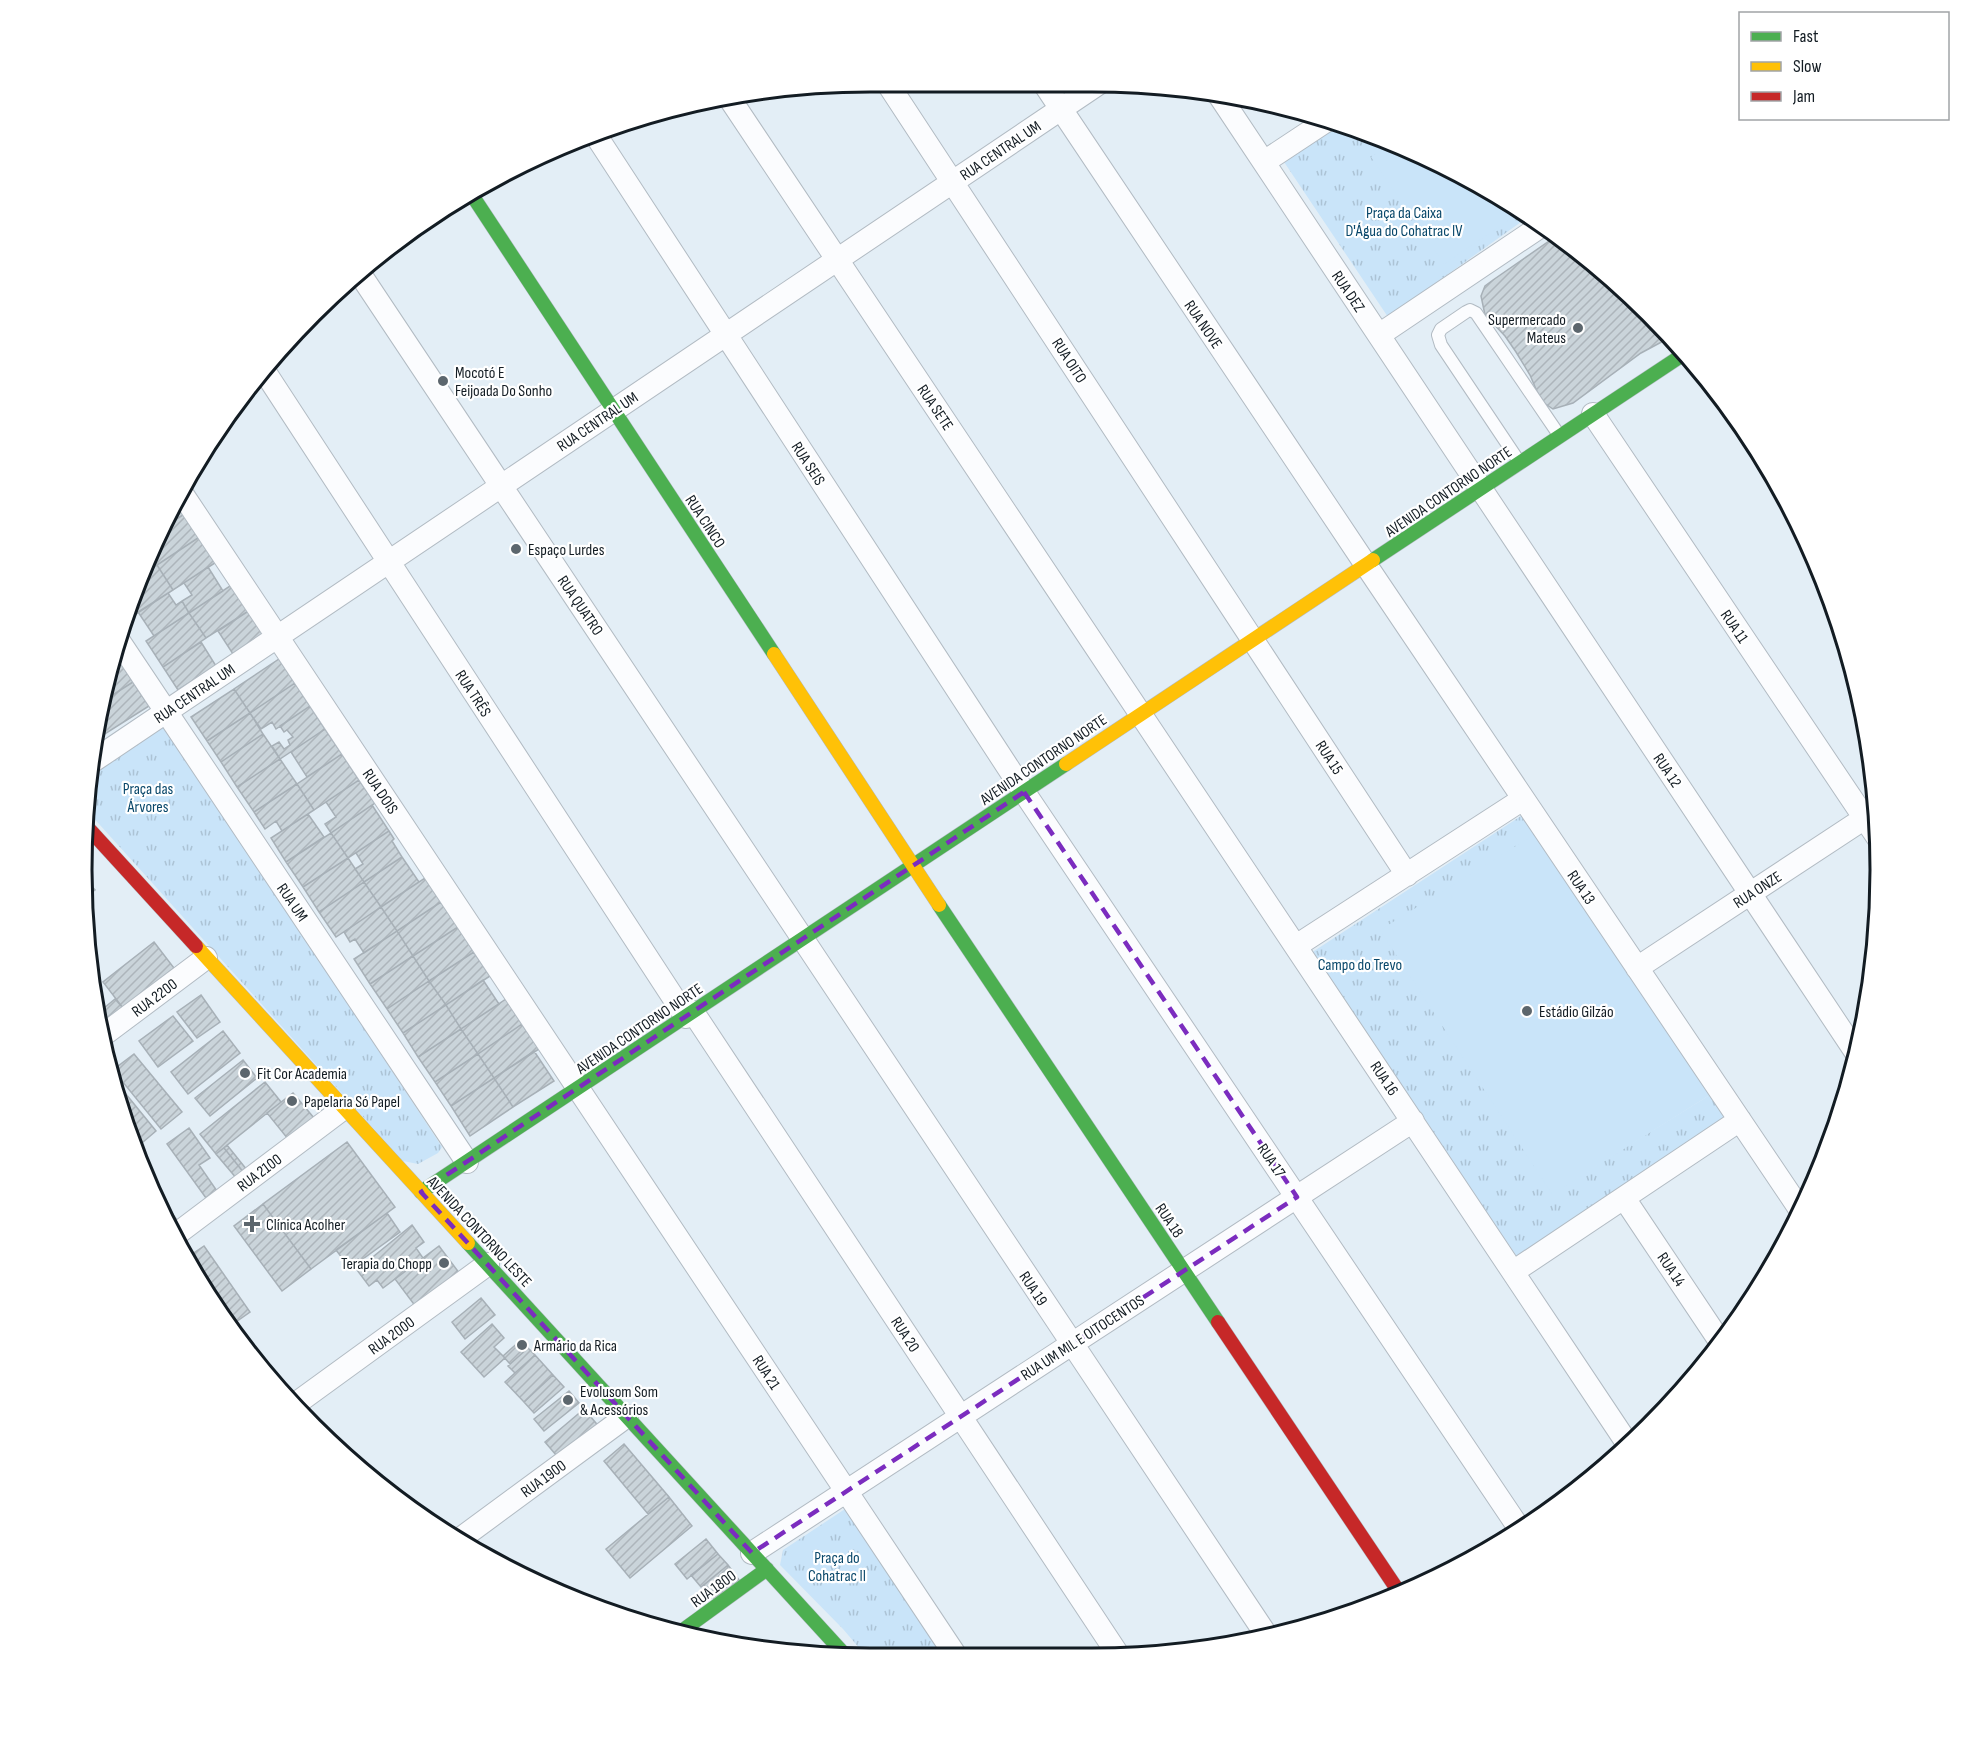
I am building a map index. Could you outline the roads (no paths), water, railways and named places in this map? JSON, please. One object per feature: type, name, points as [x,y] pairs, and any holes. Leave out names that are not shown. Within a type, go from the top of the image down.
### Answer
[{"type":"street","name":"RUA OITO","points":[[893,92],[1253,640]]},
{"type":"street","name":"RUA NOVE","points":[[1050,92],[1366,565]]},
{"type":"street","name":"RUA CENTRAL UM","points":[[100,755],[1086,92]]},
{"type":"street","name":"RUA DEZ","points":[[1224,103],[1481,489]]},
{"type":"street","name":"RUA SETE","points":[[733,104],[1142,714]]},
{"type":"street","points":[[1264,162],[1319,126]]},
{"type":"street","name":"RUA SEIS","points":[[599,141],[1024,792]]},
{"type":"street","name":"RUA CINCO","points":[[475,199],[913,866]]},
{"type":"street","points":[[1378,335],[1534,230]]},
{"type":"street","name":"RUA QUATRO","points":[[364,279],[803,939]]},
{"type":"street","name":"AVENIDA CONTORNO NORTE","points":[[421,1192],[1677,358]]},
{"type":"street","name":"RUA TRÊS","points":[[268,377],[388,562],[689,1014]]},
{"type":"street","name":"RUA 11","points":[[1593,414],[1867,808]]},
{"type":"street","name":"RUA 12","points":[[1481,489],[1850,1043]]},
{"type":"street","name":"RUA DOIS","points":[[186,499],[579,1088]]},
{"type":"street","name":"RUA 13","points":[[1366,565],[1794,1202]]},
{"type":"street","name":"RUA 15","points":[[1253,640],[1407,874]]},
{"type":"street","name":"RUA UM","points":[[124,649],[467,1162]]},
{"type":"street","name":"RUA 16","points":[[1142,714],[1623,1437]]},
{"type":"street","name":"RUA 17","points":[[1024,792],[1515,1522]]},
{"type":"street","points":[[1296,946],[1523,799]]},
{"type":"street","name":"RUA ONZE","points":[[1637,968],[1868,816]]},
{"type":"street","name":"AVENIDA CONTORNO LESTE","points":[[93,833],[838,1647]]},
{"type":"street","name":"RUA 18","points":[[913,866],[1395,1585]]},
{"type":"street","name":"RUA 19","points":[[803,939],[1262,1628]]},
{"type":"street","name":"RUA 2200","points":[[108,1031],[206,958]]},
{"type":"street","name":"RUA 20","points":[[689,1014],[1113,1647]]},
{"type":"street","name":"RUA 21","points":[[579,1088],[951,1648]]},
{"type":"street","name":"RUA 2100","points":[[181,1231],[344,1108]]},
{"type":"street","points":[[1513,1272],[1740,1120]]},
{"type":"street","name":"RUA UM MIL E OITOCENTOS","points":[[759,1561],[846,1492],[1413,1121]]},
{"type":"street","name":"RUA 14","points":[[1624,1198],[1715,1334]]},
{"type":"street","name":"RUA 2000","points":[[302,1400],[488,1264]]},
{"type":"street","name":"RUA 1900","points":[[466,1534],[627,1416]]},
{"type":"street","name":"RUA 1800","points":[[687,1626],[759,1561]]},
{"type":"lane","points":[[1520,463],[1438,340],[1442,329],[1466,312],[1473,311],[1480,317],[1560,436]]},
{"type":"place","name":"Supermercado Mateus","points":[[1578,328]]},
{"type":"place","name":"Mocotó E Feijoada Do Sonho","points":[[443,381]]},
{"type":"place","name":"Espaço Lurdes","points":[[516,549]]},
{"type":"place","name":"Estádio Gilzão","points":[[1527,1011]]},
{"type":"place","name":"Fit Cor Academia","points":[[245,1073]]},
{"type":"place","name":"Papelaria Só Papel","points":[[292,1101]]},
{"type":"place","name":"Clínica Acolher","points":[[252,1224]]},
{"type":"place","name":"Terapia do Chopp","points":[[444,1263]]},
{"type":"place","name":"Armário da Rica","points":[[522,1345]]},
{"type":"place","name":"Evolusom Som & Acessórios","points":[[568,1400]]},
{"type":"park label","name":"Praça da Caixa D'Água do Cohatrac IV","points":[[1404,221]]},
{"type":"park label","name":"Praça das Árvores","points":[[148,797]]},
{"type":"park label","name":"Campo do Trevo","points":[[1360,964]]},
{"type":"park label","name":"Praça do Cohatrac II","points":[[837,1566]]}]
